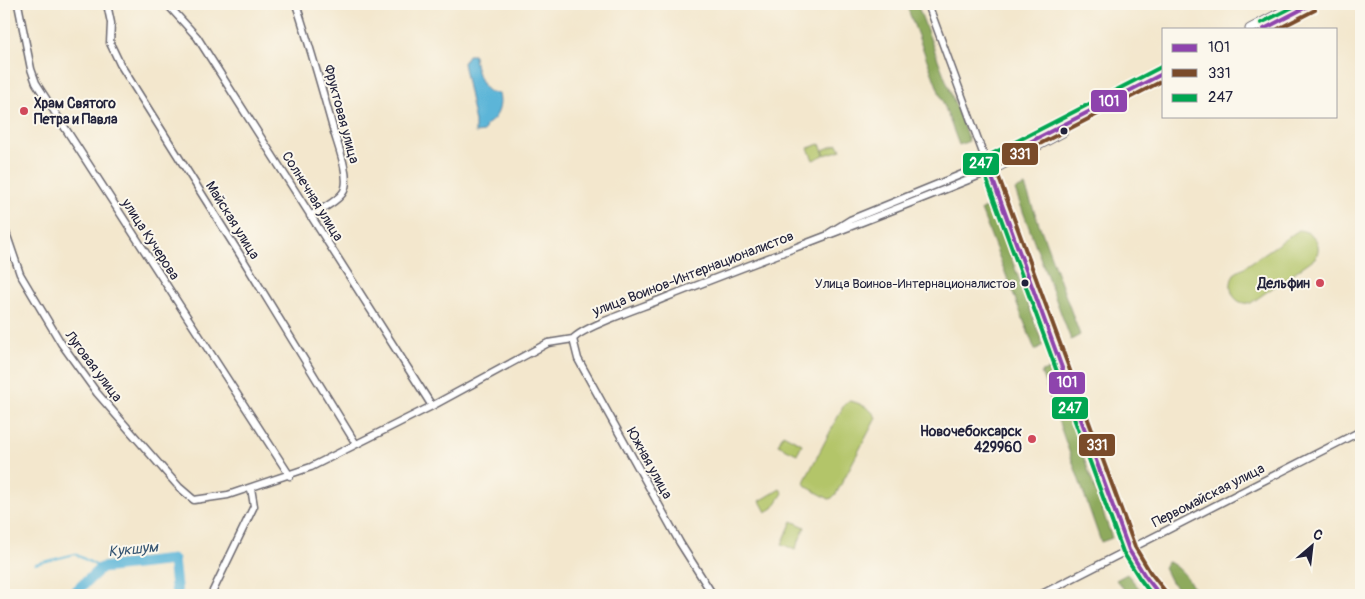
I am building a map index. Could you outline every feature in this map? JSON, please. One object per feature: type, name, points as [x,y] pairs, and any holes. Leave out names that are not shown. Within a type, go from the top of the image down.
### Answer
[{"type":"main road","points":[[1252,28],[1297,4]]},
{"type":"main road","points":[[1266,28],[1312,4]]},
{"type":"main road","name":"улица Воинов-Интернационалистов","points":[[989,167],[1162,75]]},
{"type":"main road","name":"улица Воинов-Интернационалистов","points":[[989,167],[1162,81]]},
{"type":"main road","points":[[989,167],[1129,550],[1145,576],[1160,595]]},
{"type":"street","name":"улица Кучерова","points":[[18,4],[31,69],[36,83],[290,476]]},
{"type":"street","name":"Майская улица","points":[[107,4],[111,23],[110,43],[120,64],[356,444]]},
{"type":"street","name":"Солнечная улица","points":[[167,4],[197,37],[432,406]]},
{"type":"street","name":"Фруктовая улица","points":[[296,4],[322,88],[346,178],[345,189],[339,197],[310,216]]},
{"type":"street","points":[[928,4],[989,167]]},
{"type":"street","name":"улица Воинов-Интернационалистов","points":[[573,339],[581,332],[826,235],[856,225],[989,167]]},
{"type":"street","name":"Луговая улица","points":[[4,227],[20,274],[60,343],[97,393],[179,487],[194,500],[217,498],[251,488]]},
{"type":"street","points":[[211,595],[254,506],[251,488],[290,476],[311,467],[432,406],[548,343],[573,339]]},
{"type":"street","name":"Южная улица","points":[[573,339],[578,359],[680,543],[712,595]]},
{"type":"street","name":"Первомайская улица","points":[[1040,595],[1361,431]]},
{"type":"green space","points":[[906,4],[917,4],[969,141],[959,145]]},
{"type":"green space","points":[[820,144],[824,155],[813,160],[808,148]]},
{"type":"green space","points":[[838,144],[841,150],[825,155],[823,150]]},
{"type":"green space","points":[[1025,186],[1080,335],[1071,340],[1015,190]]},
{"type":"green space","points":[[992,205],[1043,345],[1035,350],[981,210]]},
{"type":"green space","points":[[1299,230],[1309,233],[1316,240],[1318,248],[1315,258],[1251,303],[1240,302],[1236,299],[1231,291],[1234,274]]},
{"type":"green space","points":[[1053,369],[1112,538],[1101,542],[1041,372]]},
{"type":"green space","points":[[848,401],[865,406],[876,418],[836,494],[829,499],[807,487],[804,483],[844,405]]},
{"type":"green space","points":[[783,434],[802,444],[797,454],[778,445]]},
{"type":"green space","points":[[780,489],[783,493],[773,508],[766,512],[760,501]]},
{"type":"green space","points":[[792,521],[805,527],[795,550],[782,544]]},
{"type":"green space","points":[[1167,562],[1176,566],[1185,575],[1192,586],[1194,595],[1185,595],[1171,582],[1164,568]]},
{"type":"green space","points":[[1127,574],[1145,595],[1129,595],[1116,580]]},
{"type":"water","points":[[468,55],[474,55],[478,75],[486,89],[499,93],[500,103],[498,112],[494,119],[486,125],[484,132],[475,133],[475,122],[463,63]]},
{"type":"waterway","points":[[35,564],[75,554],[101,568]]},
{"type":"waterway","name":"Кукшум","points":[[72,595],[101,568],[173,560],[177,595]]},
{"type":"transit line","name":"247","points":[[1261,23],[1299,4]]},
{"type":"transit line","name":"101","points":[[1266,28],[1312,4]]},
{"type":"transit line","name":"331","points":[[1280,28],[1315,10]]},
{"type":"transit line","name":"247","points":[[1152,595],[1123,552],[981,164],[984,158],[1161,67]]},
{"type":"transit line","name":"101","points":[[987,164],[1162,74]]},
{"type":"transit line","name":"331","points":[[1162,81],[995,167],[1135,547],[1150,572],[1165,591]]},
{"type":"transit line","name":"101","points":[[987,164],[1129,550],[1145,576],[1160,595]]},
{"type":"place","name":"Храм Святого Петра и Павла","points":[[24,111]]},
{"type":"place","name":"Улица Воинов-Интернационалистов","points":[[1025,283]]},
{"type":"place","name":"Дельфин","points":[[1320,283]]},
{"type":"place","name":"Новочебоксарск 429960","points":[[1032,439]]}]
